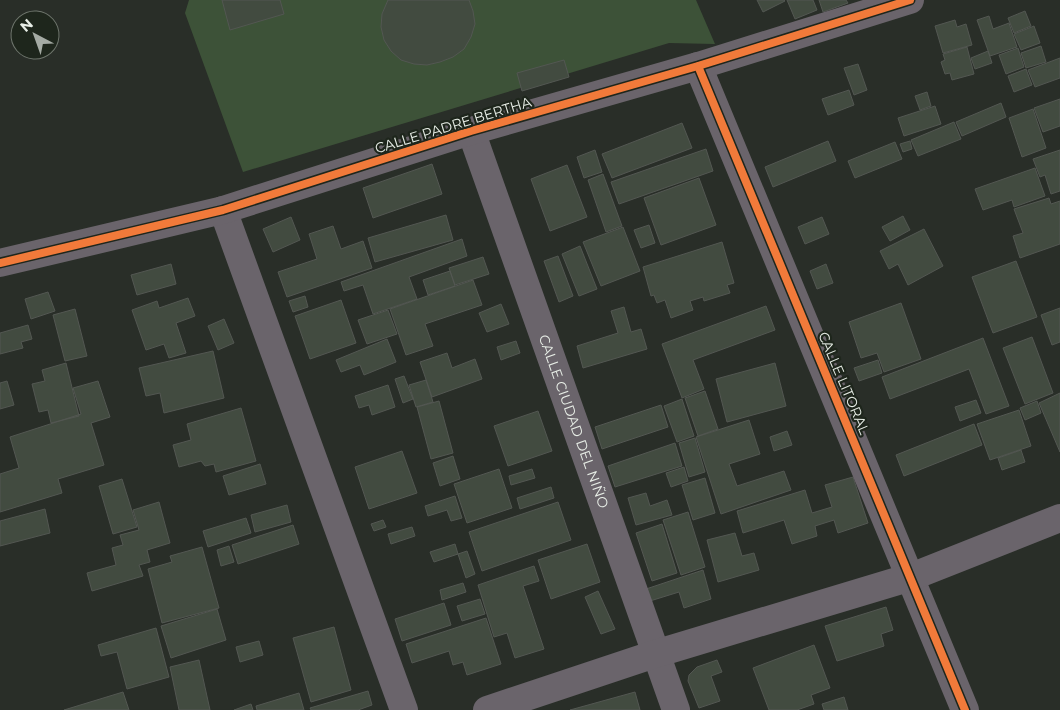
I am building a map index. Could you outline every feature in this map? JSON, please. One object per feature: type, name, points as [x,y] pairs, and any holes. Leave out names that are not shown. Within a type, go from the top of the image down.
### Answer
[{"type":"street","name":"CALLE PADRE BERTHA","points":[[0,263],[223,210],[471,131],[698,66],[910,0]]},
{"type":"street","name":"CALLE LITORAL","points":[[698,66],[965,710]]},
{"type":"street","name":"CALLE CIUDAD DEL NIÑO","points":[[471,131],[676,710]]},
{"type":"street","points":[[223,210],[404,710]]},
{"type":"street","points":[[487,710],[656,654],[911,577],[1060,518]]},
{"type":"green space","points":[[189,0],[696,0],[715,44],[669,43],[243,172],[185,13]]},
{"type":"building","points":[[222,0],[280,0],[284,14],[230,30]]},
{"type":"building","points":[[388,0],[469,0],[475,24],[471,37],[464,49],[453,57],[440,62],[427,65],[401,60],[391,51],[384,40],[381,27],[382,14]]},
{"type":"building","points":[[757,0],[784,0],[785,1],[763,12]]},
{"type":"building","points":[[787,0],[813,0],[817,10],[795,19]]},
{"type":"building","points":[[819,0],[846,0],[848,3],[823,12]]},
{"type":"building","points":[[1025,11],[1031,26],[1014,33],[1008,18]]},
{"type":"building","points":[[989,16],[993,29],[1009,23],[1017,47],[990,56],[977,20]]},
{"type":"building","points":[[955,20],[957,27],[966,24],[972,45],[943,53],[935,26]]},
{"type":"building","points":[[1034,26],[1040,43],[1021,50],[1014,34]]},
{"type":"building","points":[[1041,46],[1046,62],[1026,68],[1021,53]]},
{"type":"building","points":[[967,47],[974,74],[952,80],[950,73],[945,74],[941,62],[945,60],[943,54]]},
{"type":"building","points":[[1018,48],[1024,67],[1006,74],[999,55]]},
{"type":"building","points":[[988,51],[992,63],[975,69],[971,58]]},
{"type":"building","points":[[1060,58],[1060,78],[1035,87],[1028,70]]},
{"type":"building","points":[[564,60],[569,77],[522,91],[517,73]]},
{"type":"building","points":[[858,64],[867,90],[854,95],[844,68]]},
{"type":"building","points":[[1026,69],[1032,85],[1014,92],[1008,76]]},
{"type":"building","points":[[849,90],[854,105],[828,115],[822,99]]},
{"type":"building","points":[[927,92],[931,106],[920,110],[915,96]]},
{"type":"building","points":[[1060,99],[1060,126],[1043,132],[1034,108]]},
{"type":"building","points":[[1001,103],[1006,117],[962,136],[956,122]]},
{"type":"building","points":[[935,106],[941,124],[904,136],[898,118]]},
{"type":"building","points":[[1033,109],[1046,148],[1022,157],[1009,118]]},
{"type":"building","points":[[954,122],[961,139],[918,156],[911,140]]},
{"type":"building","points":[[682,123],[692,148],[612,178],[602,154]]},
{"type":"building","points":[[828,141],[836,161],[773,187],[765,167]]},
{"type":"building","points":[[910,141],[912,149],[903,152],[900,144]]},
{"type":"building","points":[[895,142],[902,159],[855,178],[848,161]]},
{"type":"building","points":[[706,149],[713,171],[619,204],[611,182]]},
{"type":"building","points":[[595,150],[602,172],[584,178],[577,157]]},
{"type":"building","points":[[1060,150],[1060,191],[1051,194],[1045,175],[1040,177],[1033,159]]},
{"type":"building","points":[[432,164],[442,194],[373,218],[363,188]]},
{"type":"building","points":[[567,165],[587,217],[550,231],[531,179]]},
{"type":"building","points":[[1035,168],[1045,196],[1014,207],[1012,200],[983,210],[975,189]]},
{"type":"building","points":[[603,174],[622,226],[606,232],[588,180]]},
{"type":"building","points":[[699,178],[716,225],[661,245],[644,198]]},
{"type":"building","points":[[1049,198],[1051,204],[1060,201],[1060,244],[1020,258],[1013,236],[1023,233],[1014,209]]},
{"type":"building","points":[[446,215],[453,240],[375,262],[368,238]]},
{"type":"building","points":[[903,216],[910,230],[890,241],[882,227]]},
{"type":"building","points":[[291,217],[300,240],[273,252],[263,229]]},
{"type":"building","points":[[822,217],[829,234],[805,244],[798,227]]},
{"type":"building","points":[[649,225],[655,243],[641,248],[634,230]]},
{"type":"building","points":[[333,226],[341,249],[363,241],[372,268],[287,297],[278,272],[317,259],[309,234]]},
{"type":"building","points":[[623,227],[640,271],[601,286],[583,242]]},
{"type":"building","points":[[924,229],[943,266],[908,285],[898,264],[889,269],[880,251]]},
{"type":"building","points":[[462,239],[467,256],[409,277],[417,299],[373,314],[363,285],[344,291],[341,282]]},
{"type":"building","points":[[722,242],[734,283],[727,285],[730,293],[704,301],[703,297],[690,301],[693,310],[671,318],[665,300],[657,303],[654,295],[651,296],[643,267]]},
{"type":"building","points":[[580,246],[597,289],[579,296],[562,254]]},
{"type":"building","points":[[558,256],[573,296],[559,302],[544,261]]},
{"type":"building","points":[[483,257],[489,274],[455,285],[449,268]]},
{"type":"building","points":[[1016,261],[1037,317],[993,333],[972,277]]},
{"type":"building","points":[[171,264],[176,284],[137,295],[131,275]]},
{"type":"building","points":[[826,264],[833,283],[817,289],[810,271]]},
{"type":"building","points":[[450,271],[455,286],[428,295],[423,280]]},
{"type":"building","points":[[473,280],[482,305],[425,324],[433,346],[406,355],[390,309]]},
{"type":"building","points":[[48,292],[55,311],[31,319],[25,299]]},
{"type":"building","points":[[305,296],[308,307],[293,312],[289,301]]},
{"type":"building","points":[[188,298],[195,316],[176,323],[186,353],[169,358],[164,344],[146,350],[132,310],[157,301],[159,308]]},
{"type":"building","points":[[341,300],[356,343],[310,359],[295,316]]},
{"type":"building","points":[[901,303],[921,359],[884,372],[877,353],[861,358],[849,322]]},
{"type":"building","points":[[501,304],[509,324],[487,332],[479,313]]},
{"type":"building","points":[[766,306],[775,330],[693,360],[704,389],[682,398],[662,344]]},
{"type":"building","points":[[624,307],[631,332],[641,329],[647,349],[583,368],[577,346],[618,333],[611,311]]},
{"type":"building","points":[[1060,308],[1060,342],[1052,345],[1041,315]]},
{"type":"building","points":[[75,309],[87,356],[65,361],[53,315]]},
{"type":"building","points":[[388,310],[397,334],[367,344],[358,320]]},
{"type":"building","points":[[224,319],[234,343],[218,350],[208,326]]},
{"type":"building","points":[[28,325],[32,339],[21,342],[23,348],[0,354],[0,333]]},
{"type":"building","points":[[1032,337],[1053,393],[1025,404],[1003,348]]},
{"type":"building","points":[[983,338],[1009,406],[986,414],[969,369],[890,399],[882,377]]},
{"type":"building","points":[[387,339],[396,362],[364,375],[360,365],[341,372],[336,360]]},
{"type":"building","points":[[516,341],[520,353],[501,360],[497,347]]},
{"type":"building","points":[[213,351],[224,398],[164,413],[160,393],[146,396],[139,368]]},
{"type":"building","points":[[447,353],[452,368],[475,359],[482,379],[432,397],[420,362]]},
{"type":"building","points":[[878,360],[882,373],[859,381],[854,368]]},
{"type":"building","points":[[66,363],[79,416],[51,423],[48,410],[39,412],[32,384],[45,381],[42,370]]},
{"type":"building","points":[[775,363],[786,406],[727,422],[716,379]]},
{"type":"building","points":[[404,376],[413,399],[403,403],[395,379]]},
{"type":"building","points":[[426,380],[433,402],[416,407],[409,385]]},
{"type":"building","points":[[7,381],[14,405],[0,409],[0,383]]},
{"type":"building","points":[[98,381],[110,417],[91,423],[104,465],[58,479],[62,493],[0,512],[0,474],[19,468],[10,437],[81,414],[73,388]]},
{"type":"building","points":[[388,385],[395,407],[372,415],[369,405],[359,408],[355,396]]},
{"type":"building","points":[[705,391],[718,429],[698,436],[685,398]]},
{"type":"building","points":[[1060,393],[1060,452],[1039,403]]},
{"type":"building","points":[[682,399],[694,436],[677,442],[664,406]]},
{"type":"building","points":[[976,400],[981,413],[960,421],[955,407]]},
{"type":"building","points":[[439,401],[453,453],[431,459],[417,407]]},
{"type":"building","points":[[1037,401],[1041,413],[1025,420],[1020,408]]},
{"type":"building","points":[[661,405],[668,427],[602,449],[595,427]]},
{"type":"building","points":[[241,408],[256,461],[216,472],[214,464],[205,466],[201,461],[179,467],[173,445],[191,440],[187,424]]},
{"type":"building","points":[[1019,410],[1031,446],[990,460],[977,424]]},
{"type":"building","points":[[538,411],[552,451],[508,466],[494,426]]},
{"type":"building","points":[[749,420],[760,454],[729,464],[737,486],[784,471],[791,490],[721,514],[696,437]]},
{"type":"building","points":[[974,424],[982,445],[904,476],[896,455]]},
{"type":"building","points":[[787,431],[792,445],[774,451],[770,437]]},
{"type":"building","points":[[695,438],[705,472],[689,477],[679,443]]},
{"type":"building","points":[[675,443],[682,466],[615,487],[608,466]]},
{"type":"building","points":[[1021,450],[1025,462],[1002,470],[998,458]]},
{"type":"building","points":[[402,451],[417,493],[369,509],[355,467]]},
{"type":"building","points":[[453,456],[460,479],[440,486],[433,463]]},
{"type":"building","points":[[260,464],[266,484],[229,495],[223,476]]},
{"type":"building","points":[[684,467],[688,481],[671,487],[666,473]]},
{"type":"building","points":[[499,469],[512,508],[467,523],[454,484]]},
{"type":"building","points":[[532,469],[535,478],[511,485],[509,476]]},
{"type":"building","points":[[853,477],[868,523],[838,533],[834,520],[815,526],[817,536],[792,544],[784,520],[743,533],[737,511],[805,490],[812,513],[832,507],[825,485]]},
{"type":"building","points":[[705,478],[715,513],[693,520],[682,485]]},
{"type":"building","points":[[122,479],[137,527],[113,534],[99,486]]},
{"type":"building","points":[[551,487],[554,498],[520,509],[517,498]]},
{"type":"building","points":[[646,493],[650,506],[667,500],[672,515],[636,525],[628,498]]},
{"type":"building","points":[[455,496],[462,518],[451,521],[447,510],[428,516],[425,506]]},
{"type":"building","points":[[159,502],[170,543],[147,550],[150,562],[139,565],[143,576],[92,591],[87,573],[116,565],[112,548],[123,545],[120,535],[139,530],[133,510]]},
{"type":"building","points":[[558,502],[571,540],[482,571],[469,532]]},
{"type":"building","points":[[287,505],[291,522],[255,532],[251,515]]},
{"type":"building","points":[[45,509],[50,533],[0,546],[0,521]]},
{"type":"building","points":[[688,512],[705,567],[681,575],[663,520]]},
{"type":"building","points":[[246,518],[251,533],[208,547],[203,531]]},
{"type":"building","points":[[383,520],[386,527],[374,531],[371,524]]},
{"type":"building","points":[[662,524],[677,573],[652,581],[636,533]]},
{"type":"building","points":[[293,525],[299,544],[238,564],[232,545]]},
{"type":"building","points":[[412,527],[415,536],[391,544],[388,534]]},
{"type":"building","points":[[735,533],[742,556],[754,553],[759,570],[718,582],[707,540]]},
{"type":"building","points":[[455,544],[458,554],[434,562],[430,552]]},
{"type":"building","points":[[587,544],[600,582],[551,599],[538,560]]},
{"type":"building","points":[[229,546],[234,562],[221,566],[217,550]]},
{"type":"building","points":[[202,547],[219,608],[162,623],[148,569],[172,562],[170,556]]},
{"type":"building","points":[[467,551],[475,574],[466,578],[458,554]]},
{"type":"building","points":[[534,566],[539,581],[523,586],[544,649],[515,658],[507,633],[494,637],[478,585]]},
{"type":"building","points":[[703,570],[711,599],[684,608],[679,592],[650,601],[646,589]]},
{"type":"building","points":[[463,583],[466,592],[442,600],[440,590]]},
{"type":"building","points":[[598,591],[615,629],[601,634],[585,597]]},
{"type":"building","points":[[480,599],[485,614],[462,621],[457,606]]},
{"type":"building","points":[[444,603],[451,625],[402,641],[395,619]]},
{"type":"building","points":[[886,607],[893,630],[881,634],[884,646],[837,661],[825,626]]},
{"type":"building","points":[[217,609],[226,640],[171,658],[161,626]]},
{"type":"building","points":[[486,618],[501,664],[467,675],[463,662],[453,665],[449,651],[412,663],[406,644]]},
{"type":"building","points":[[334,627],[351,690],[311,702],[293,638]]},
{"type":"building","points":[[156,628],[169,677],[127,689],[117,652],[101,656],[98,645]]},
{"type":"building","points":[[259,641],[263,655],[240,662],[236,647]]},
{"type":"building","points":[[814,645],[830,688],[811,695],[814,704],[797,710],[769,710],[753,668]]},
{"type":"building","points":[[199,660],[210,710],[179,710],[170,667]]},
{"type":"building","points":[[717,660],[722,672],[711,676],[720,701],[699,708],[688,681],[689,675],[697,667]]},
{"type":"building","points":[[368,691],[372,705],[358,710],[311,710],[310,708]]},
{"type":"building","points":[[123,692],[129,710],[64,710]]},
{"type":"building","points":[[635,692],[640,710],[570,710]]},
{"type":"building","points":[[299,693],[304,710],[257,710],[256,706]]},
{"type":"building","points":[[844,697],[848,710],[824,710],[822,704]]},
{"type":"building","points":[[251,704],[253,710],[234,710]]},
{"type":"cycle path","points":[[0,263],[223,210],[471,131],[698,66],[910,0]]},
{"type":"cycle path","points":[[698,66],[965,710]]}]
